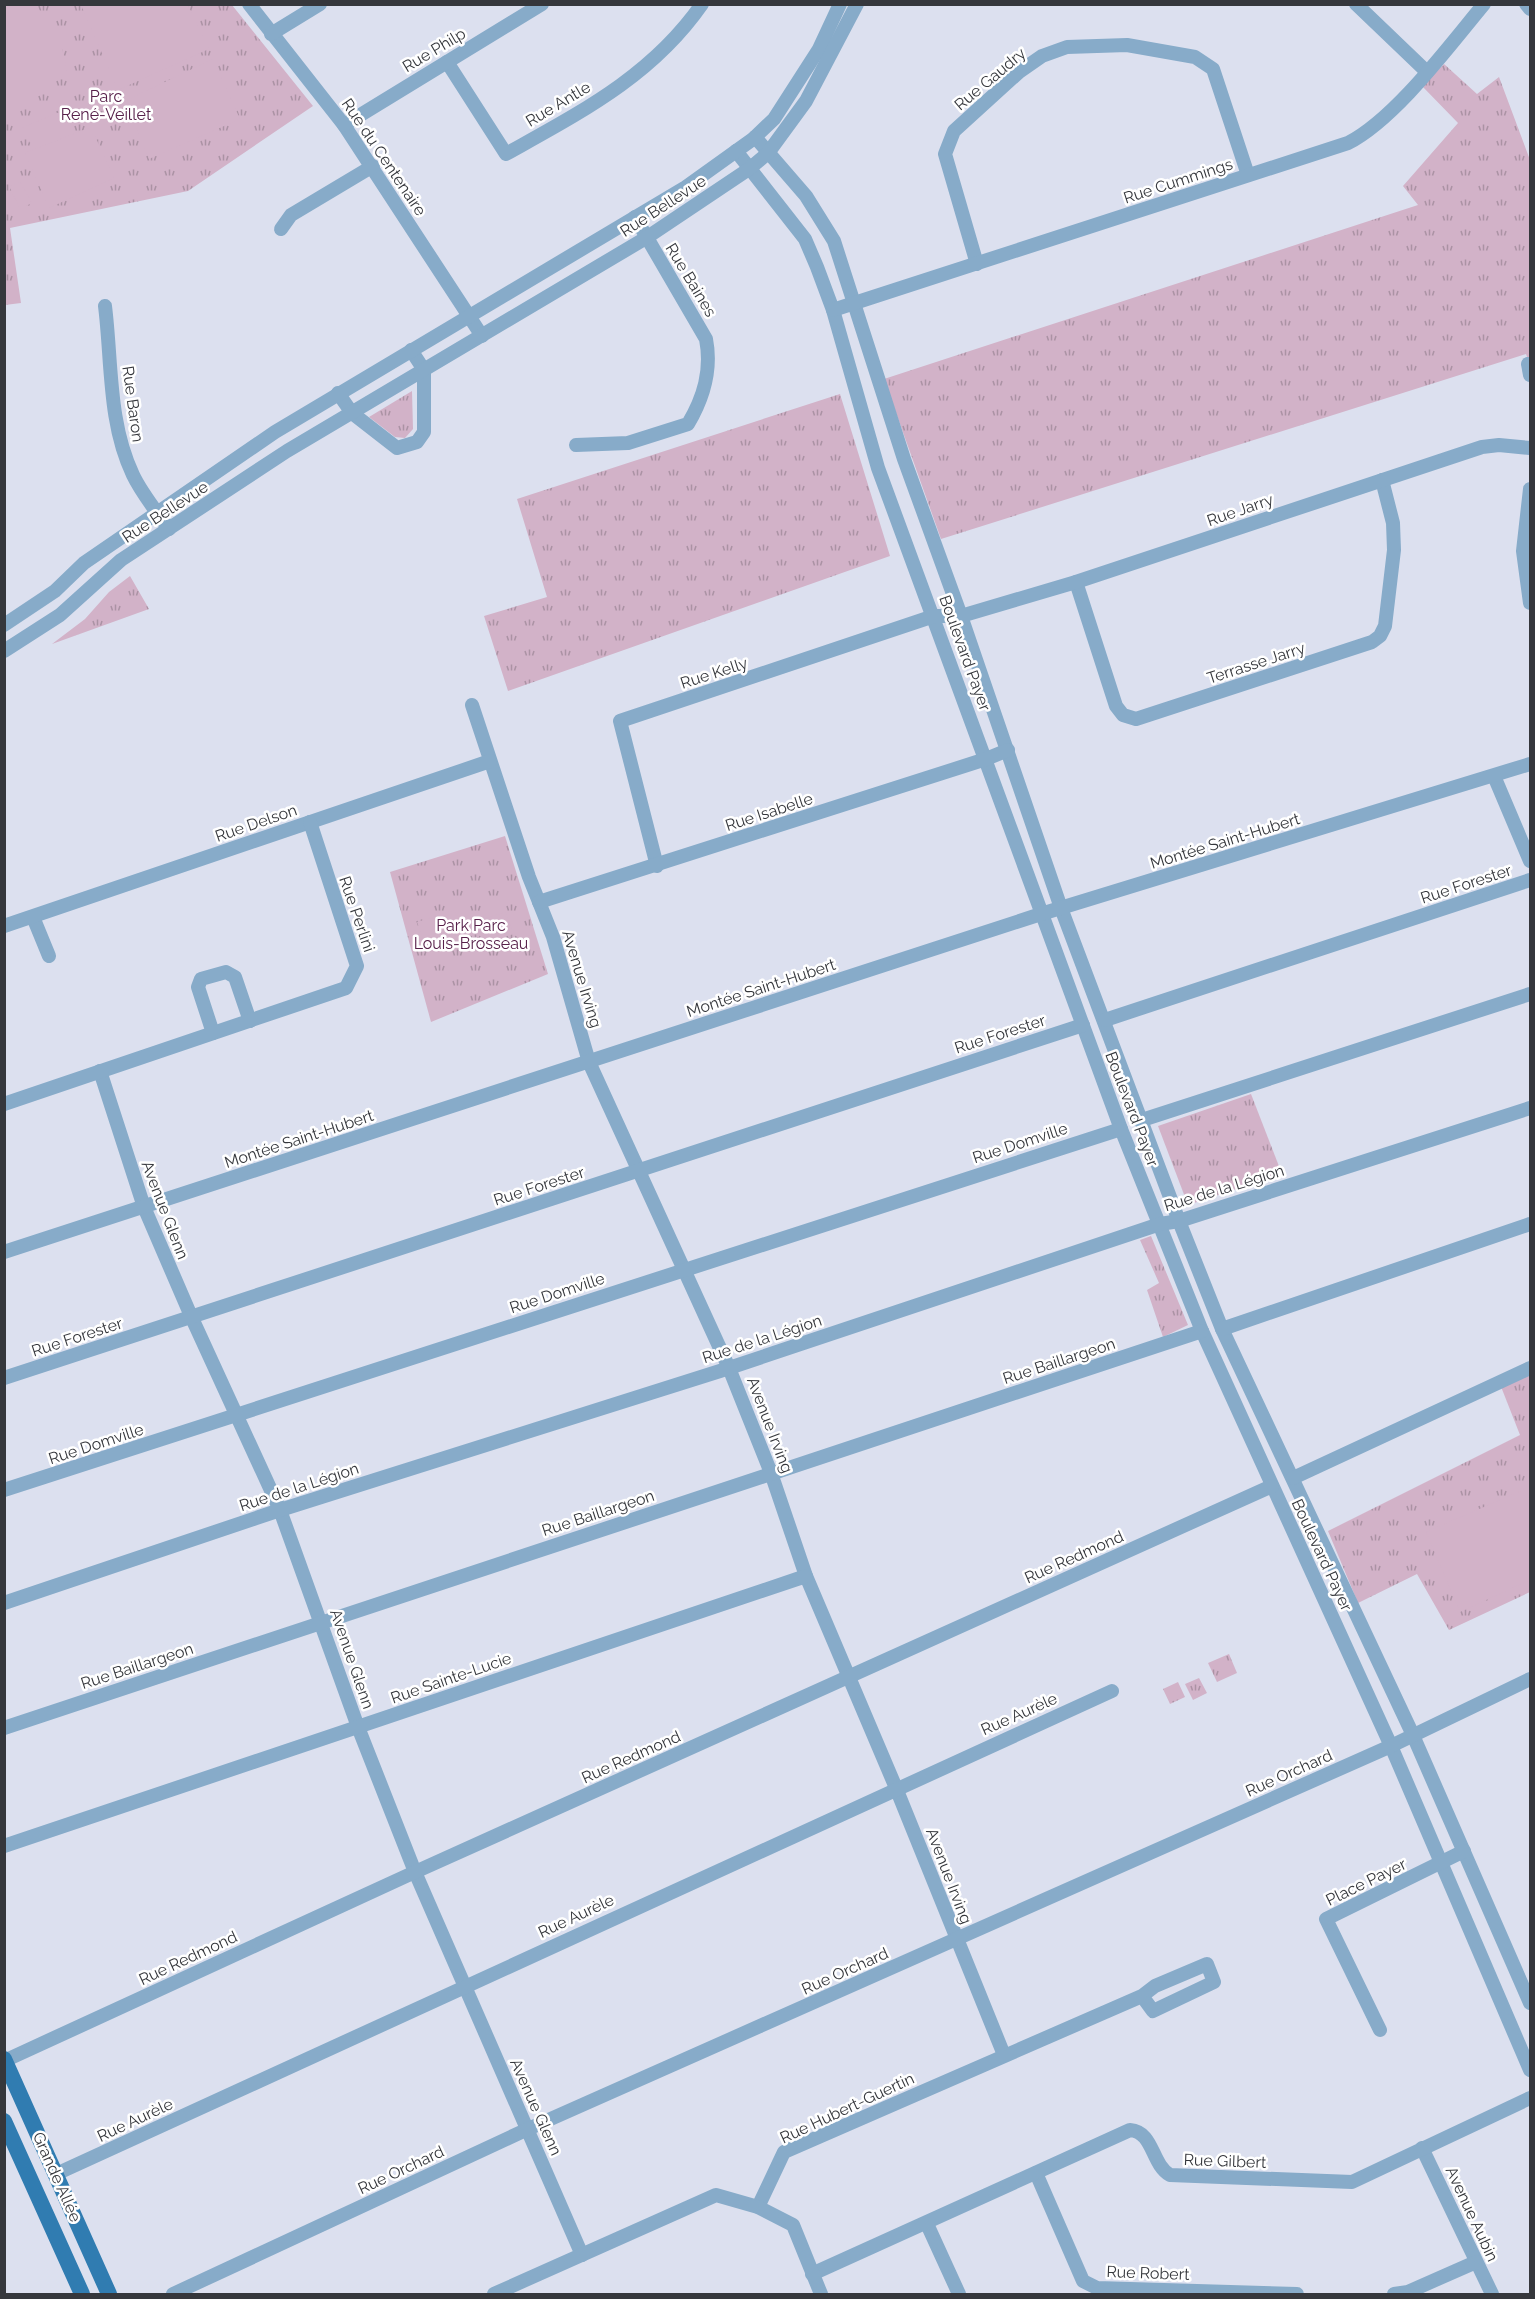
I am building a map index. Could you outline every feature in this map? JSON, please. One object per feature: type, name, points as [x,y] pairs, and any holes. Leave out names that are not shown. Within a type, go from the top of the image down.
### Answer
[{"type":"main road","name":"Grande Allée","points":[[5,2060],[109,2295]]},
{"type":"main road","name":"Grande Allée","points":[[4,2121],[82,2295]]},
{"type":"street","name":"Rue du Centenaire","points":[[249,4],[344,125],[373,166],[482,336]]},
{"type":"street","points":[[271,34],[320,4]]},
{"type":"street","name":"Rue Philp","points":[[344,125],[542,4]]},
{"type":"street","name":"Rue Antle","points":[[447,62],[506,154],[635,77],[683,32],[702,4]]},
{"type":"street","name":"Rue Bellevue","points":[[4,625],[55,591],[84,563],[157,511],[275,432],[686,187],[755,137],[774,119],[819,49],[840,4]]},
{"type":"street","name":"Rue Bellevue","points":[[4,651],[60,615],[121,560],[287,451],[646,238],[749,170],[768,153],[806,101],[857,4]]},
{"type":"street","points":[[1356,4],[1427,72]]},
{"type":"street","name":"Rue Cummings","points":[[833,310],[1348,143],[1362,135],[1427,72],[1484,4]]},
{"type":"street","points":[[1526,4],[1530,9]]},
{"type":"street","name":"Rue Gaudry","points":[[977,264],[945,154],[954,131],[1019,72],[1042,56],[1067,47],[1127,45],[1195,57],[1213,69],[1248,175]]},
{"type":"street","name":"Boulevard Payer","points":[[755,137],[806,196],[834,241],[856,303],[904,459],[1008,750],[1061,908],[1179,1221],[1222,1329],[1412,1733],[1530,2003]]},
{"type":"street","name":"Boulevard Payer","points":[[736,151],[806,239],[833,310],[878,468],[1121,1129],[1202,1331],[1391,1746],[1530,2070]]},
{"type":"street","points":[[281,229],[291,216],[373,166]]},
{"type":"street","name":"Rue Baines","points":[[576,445],[628,443],[688,424],[701,402],[711,361],[706,339],[692,311],[635,217]]},
{"type":"street","name":"Rue Baron","points":[[105,306],[114,408],[121,446],[134,478],[169,530]]},
{"type":"street","points":[[338,393],[352,413],[397,448],[417,442],[424,432],[424,370],[411,350]]},
{"type":"street","name":"Rue Jarry","points":[[961,616],[1076,582],[1482,447],[1498,445],[1530,448]]},
{"type":"street","name":"Terrasse Jarry","points":[[1076,582],[1116,706],[1123,716],[1136,719],[1361,645],[1380,636],[1386,615],[1394,550],[1393,523],[1382,480]]},
{"type":"street","points":[[1530,489],[1523,551],[1530,597]]},
{"type":"street","name":"Rue Kelly","points":[[657,866],[620,721],[934,616],[961,616]]},
{"type":"street","name":"Avenue Irving","points":[[472,705],[553,937],[589,1062],[729,1368],[771,1473],[806,1576],[896,1788],[1004,2055]]},
{"type":"street","name":"Rue Isabelle","points":[[539,902],[657,866],[1008,750]]},
{"type":"street","name":"Rue Delson","points":[[4,926],[490,761]]},
{"type":"street","name":"Montée Saint-Hubert","points":[[4,1252],[1041,914],[1530,764]]},
{"type":"street","points":[[1494,776],[1530,861]]},
{"type":"street","name":"Rue Perlini","points":[[4,1104],[346,988],[357,966],[310,822]]},
{"type":"street","name":"Rue Forester","points":[[1105,1020],[1530,880]]},
{"type":"street","points":[[33,917],[49,956]]},
{"type":"street","points":[[213,1033],[198,987],[201,979],[226,972],[235,977],[250,1021]]},
{"type":"street","points":[[1142,1120],[1530,994]]},
{"type":"street","name":"Rue Forester","points":[[4,1378],[1083,1025]]},
{"type":"street","name":"Avenue Glenn","points":[[100,1071],[144,1207],[190,1316],[280,1510],[358,1727],[415,1872],[582,2255]]},
{"type":"street","name":"Rue de la Légion","points":[[4,1603],[280,1510],[729,1368],[1160,1224],[1179,1221],[1530,1108]]},
{"type":"street","name":"Rue Domville","points":[[4,1490],[1121,1129]]},
{"type":"street","points":[[1222,1329],[1530,1224]]},
{"type":"street","name":"Rue Baillargeon","points":[[4,1728],[1202,1331]]},
{"type":"street","points":[[1293,1478],[1530,1368]]},
{"type":"street","name":"Rue Redmond","points":[[5,2060],[415,1872],[1272,1486]]},
{"type":"street","name":"Rue Sainte-Lucie","points":[[4,1846],[806,1576]]},
{"type":"street","name":"Rue Orchard","points":[[173,2295],[528,2129],[1391,1746],[1412,1733],[1530,1679]]},
{"type":"street","name":"Rue Aurèle","points":[[56,2175],[896,1788],[1112,1691]]},
{"type":"street","name":"Place Payer","points":[[1380,2030],[1326,1919],[1464,1851]]},
{"type":"street","name":"Rue Hubert-Guertin","points":[[758,2207],[784,2152],[1143,1996],[1155,1986],[1207,1965],[1214,1982],[1153,2012],[1143,1996]]},
{"type":"street","name":"Rue Gilbert","points":[[812,2274],[1130,2130],[1139,2131],[1146,2137],[1160,2169],[1170,2175],[1352,2182],[1530,2098]]},
{"type":"street","name":"Avenue Aubin","points":[[1422,2148],[1491,2295]]},
{"type":"street","name":"Rue Robert","points":[[1036,2173],[1083,2281],[1097,2288],[1297,2295]]},
{"type":"street","points":[[494,2295],[716,2194],[758,2207],[793,2225],[821,2295]]},
{"type":"street","points":[[927,2223],[959,2295]]},
{"type":"street","points":[[1394,2295],[1408,2292],[1476,2262]]},
{"type":"green space","points":[[5,4],[35,5],[57,37],[64,54],[67,74],[5,105]]},
{"type":"green space","name":"Parc René-Veillet","points":[[4,5],[232,5],[313,106],[188,191],[10,228],[21,303],[5,305]]},
{"type":"green space","points":[[81,5],[188,5],[209,49],[118,90]]},
{"type":"green space","points":[[213,59],[240,119],[149,159],[125,101]]},
{"type":"green space","points":[[1444,64],[1477,94],[1499,77],[1530,160],[1530,365],[1526,354],[941,539],[884,379],[1418,205],[1403,186],[1458,123],[1422,86]]},
{"type":"green space","points":[[62,111],[70,127],[30,143],[22,128]]},
{"type":"green space","points":[[91,127],[114,178],[49,208],[25,153]]},
{"type":"green space","points":[[20,182],[32,203],[20,209],[9,186]]},
{"type":"green space","points":[[412,391],[413,429],[405,438],[395,437],[369,417]]},
{"type":"green space","points":[[840,394],[890,556],[508,691],[484,616],[547,597],[517,499]]},
{"type":"green space","points":[[130,576],[149,609],[52,644],[85,619],[109,592]]},
{"type":"green space","name":"Park Parc Louis-Brosseau","points":[[505,836],[548,974],[431,1022],[390,872]]},
{"type":"green space","points":[[455,910],[462,931],[425,944],[417,922]]},
{"type":"green space","points":[[506,912],[513,934],[483,944],[476,921]]},
{"type":"green space","points":[[1251,1094],[1282,1174],[1188,1205],[1158,1126]]},
{"type":"green space","points":[[1151,1236],[1188,1325],[1163,1337],[1147,1290],[1159,1283],[1140,1240]]},
{"type":"green space","points":[[1530,1364],[1530,1592],[1449,1630],[1417,1574],[1358,1603],[1328,1531],[1520,1435],[1498,1379]]},
{"type":"green space","points":[[1530,1487],[1530,1580],[1460,1612],[1426,1532]]},
{"type":"green space","points":[[1229,1654],[1237,1673],[1217,1682],[1208,1663]]},
{"type":"green space","points":[[1199,1678],[1207,1693],[1193,1700],[1185,1684]]},
{"type":"green space","points":[[1178,1682],[1185,1697],[1170,1704],[1163,1689]]}]
